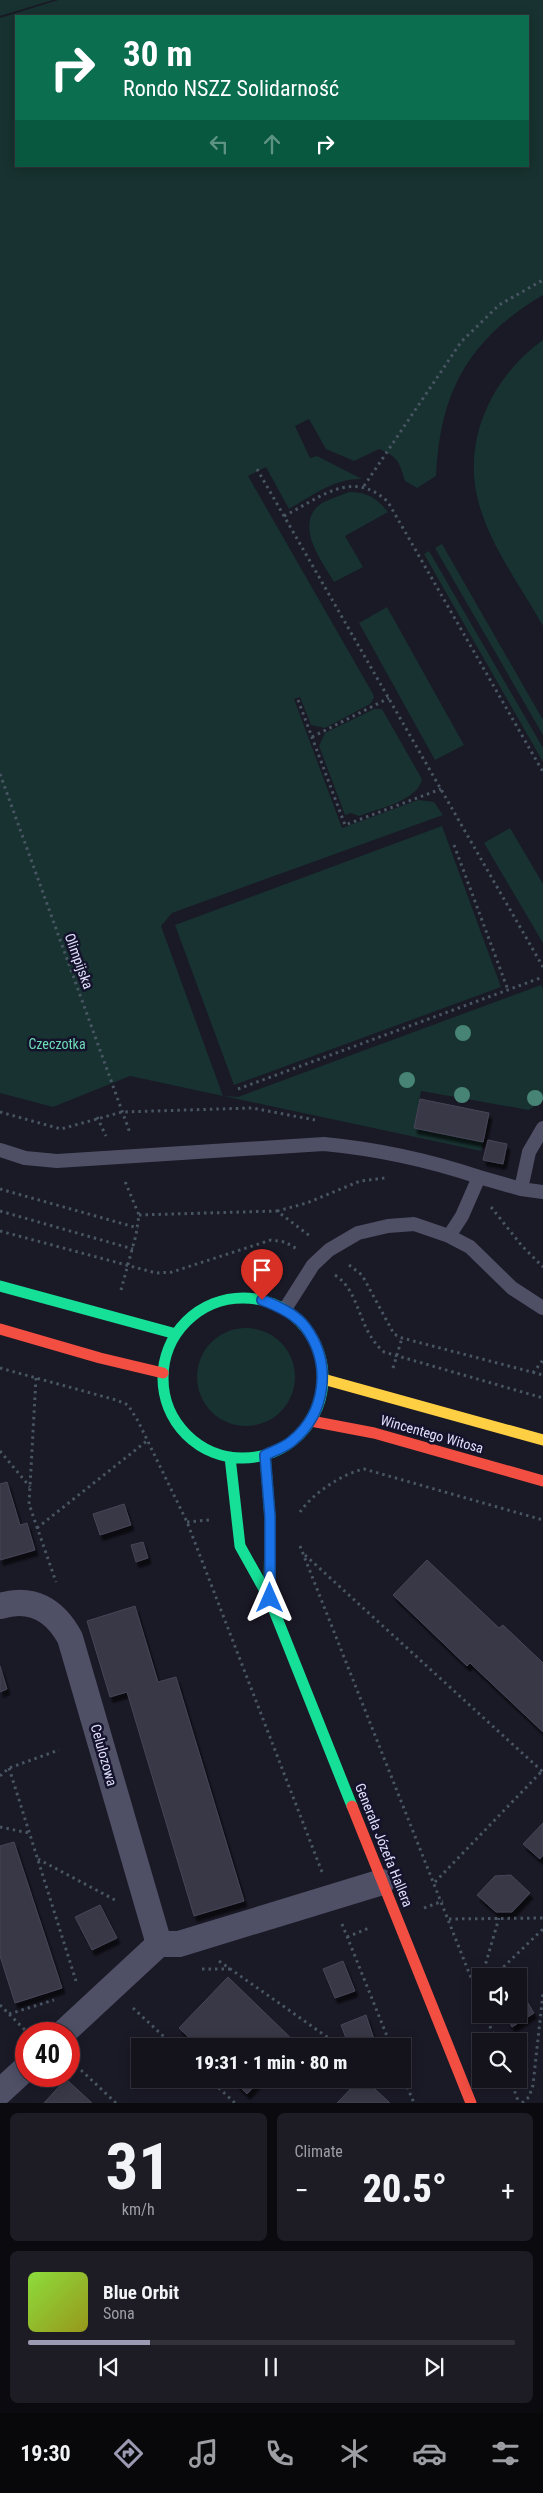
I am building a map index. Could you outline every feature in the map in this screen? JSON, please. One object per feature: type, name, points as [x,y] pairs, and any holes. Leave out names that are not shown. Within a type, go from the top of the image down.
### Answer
[{"type":"main road","points":[[0,1286],[176,1334]]},
{"type":"main road","points":[[238,1298],[262,1300],[285,1309],[306,1328],[319,1352],[323,1378],[320,1400],[311,1421],[291,1442],[265,1455],[248,1458],[230,1457],[202,1447],[180,1428],[166,1402],[163,1373],[166,1353],[176,1334],[192,1316],[214,1303],[238,1298]]},
{"type":"main road","points":[[0,1328],[100,1358],[163,1373]]},
{"type":"main road","name":"Wincentego Witosa","points":[[323,1378],[543,1440]]},
{"type":"main road","name":"Wincentego Witosa","points":[[311,1421],[374,1434],[543,1482]]},
{"type":"main road","name":"Generała Józefa Hallera","points":[[265,1455],[270,1517],[270,1598]]},
{"type":"main road","name":"Generała Józefa Hallera","points":[[230,1457],[240,1546],[270,1598],[470,2103]]},
{"type":"street","name":"Celulozowa","points":[[5,1605],[37,1606],[52,1612],[62,1622],[70,1638],[159,1944]]},
{"type":"street","points":[[70,2022],[82,2003],[159,1944],[179,1944],[382,1882]]},
{"type":"street","points":[[0,2092],[15,2078]]},
{"type":"lane","points":[[521,1189],[529,1152],[543,1128]]},
{"type":"lane","points":[[0,1150],[25,1158],[57,1161],[116,1159],[324,1144],[362,1147],[447,1166],[521,1189],[543,1192]]},
{"type":"lane","points":[[449,1236],[462,1216],[478,1176]]},
{"type":"lane","points":[[285,1309],[313,1265],[329,1250],[358,1233],[388,1226],[414,1224],[449,1236],[470,1247],[512,1288],[543,1308]]},
{"type":"path","points":[[364,486],[461,342],[499,304],[543,280]]},
{"type":"path","points":[[257,469],[543,967]]},
{"type":"path","points":[[284,516],[337,488],[349,485],[364,486],[380,494],[388,502],[543,772]]},
{"type":"path","points":[[312,737],[389,698]]},
{"type":"path","points":[[298,700],[345,825],[441,789]]},
{"type":"path","name":"Olimpijska","points":[[0,774],[138,1156]]},
{"type":"path","points":[[454,845],[508,990]]},
{"type":"path","points":[[238,1089],[543,977]]},
{"type":"path","points":[[0,1112],[61,1128],[97,1117],[122,1112],[252,1108],[323,1122]]},
{"type":"path","points":[[97,1117],[139,1215],[133,1249],[112,1318]]},
{"type":"path","points":[[0,1189],[138,1228]]},
{"type":"path","points":[[0,1211],[133,1249]]},
{"type":"path","points":[[139,1215],[277,1211],[362,1274],[394,1334],[402,1338],[543,1376]]},
{"type":"path","points":[[89,1393],[100,1358]]},
{"type":"path","points":[[533,1373],[543,1360]]},
{"type":"path","points":[[0,1368],[116,1400],[128,1406],[148,1440],[187,1522],[388,2038]]},
{"type":"path","points":[[36,1378],[29,1504],[56,1582]]},
{"type":"path","points":[[37,1528],[148,1440]]},
{"type":"path","points":[[0,1451],[30,1487]]},
{"type":"path","points":[[297,1516],[310,1500],[352,1472],[364,1469],[543,1520]]},
{"type":"path","points":[[300,1544],[472,1980]]},
{"type":"path","points":[[303,1553],[543,1772],[435,1882]]},
{"type":"path","points":[[0,1776],[9,1768],[59,1750]]},
{"type":"path","points":[[9,1768],[82,2003],[9,2014]]},
{"type":"path","points":[[0,1827],[30,1834]]},
{"type":"path","points":[[38,1859],[120,1903]]},
{"type":"path","points":[[485,1968],[500,1918]]},
{"type":"path","points":[[449,1919],[543,1918]]},
{"type":"path","points":[[502,1968],[543,1928]]},
{"type":"path","points":[[216,1959],[329,2038]]},
{"type":"path","points":[[514,2088],[520,2103],[528,2098],[533,2085],[543,1993]]},
{"type":"path","points":[[128,2003],[165,2038]]},
{"type":"path","points":[[0,2005],[17,2022]]},
{"type":"path","points":[[80,2069],[116,2103]]},
{"type":"path","points":[[219,2088],[235,2103]]},
{"type":"path","points":[[408,2088],[414,2103]]},
{"type":"green space","points":[[0,0],[53,0],[0,16]]},
{"type":"green space","name":"Czeczotka","points":[[58,0],[543,0],[543,295],[517,312],[496,330],[478,349],[463,370],[452,393],[444,418],[436,476],[417,488],[405,481],[397,461],[391,455],[379,449],[354,461],[326,449],[309,419],[295,426],[310,458],[317,456],[362,479],[342,481],[289,509],[266,467],[248,476],[373,694],[374,698],[370,704],[325,728],[311,725],[300,697],[294,699],[342,828],[418,800],[434,802],[443,815],[172,913],[161,926],[223,1096],[130,1076],[53,1107],[0,1093],[0,18]]},
{"type":"green space","points":[[543,340],[543,626],[507,566],[484,520],[474,480],[474,457],[478,434],[485,412],[496,391],[509,372]]},
{"type":"green space","points":[[349,492],[361,493],[371,497],[388,512],[345,536],[363,567],[334,582],[318,556],[310,535],[309,525],[311,516],[317,507],[328,500]]},
{"type":"green space","points":[[442,544],[543,720],[543,735],[435,548]]},
{"type":"green space","points":[[429,551],[543,748],[543,762],[424,554]]},
{"type":"green space","points":[[387,607],[464,745],[435,760],[359,623]]},
{"type":"green space","points":[[374,709],[382,709],[422,779],[419,787],[405,799],[359,816],[351,813],[345,815],[319,746],[325,733]]},
{"type":"green space","points":[[442,826],[501,987],[234,1085],[175,925]]},
{"type":"green space","points":[[510,828],[543,884],[543,943],[484,843]]},
{"type":"green space","points":[[541,985],[543,989],[543,1100],[529,1110],[421,1091],[414,1128],[483,1142],[481,1151],[224,1096],[238,1097]]},
{"type":"green space","points":[[246,1328],[265,1332],[281,1342],[291,1358],[295,1377],[291,1396],[281,1412],[265,1422],[246,1426],[227,1422],[211,1412],[201,1396],[197,1377],[201,1358],[211,1342],[227,1332]]},
{"type":"building","points":[[420,1099],[489,1113],[483,1142],[414,1128]]},
{"type":"building","points":[[488,1140],[507,1144],[503,1164],[483,1160]]},
{"type":"building","points":[[7,1482],[20,1525],[27,1523],[35,1550],[0,1560],[0,1484]]},
{"type":"building","points":[[124,1504],[131,1525],[100,1535],[93,1514]]},
{"type":"building","points":[[143,1542],[148,1558],[136,1562],[131,1545]]},
{"type":"building","points":[[427,1560],[499,1628],[503,1625],[543,1663],[543,1732],[470,1663],[467,1666],[393,1595]]},
{"type":"building","points":[[135,1606],[158,1682],[176,1677],[244,1901],[194,1916],[127,1692],[110,1697],[87,1621]]},
{"type":"building","points":[[0,1666],[7,1689],[0,1692]]},
{"type":"building","points":[[543,1823],[543,1855],[540,1859],[523,1844]]},
{"type":"building","points":[[14,1842],[62,1988],[15,2003],[0,1956],[0,1846]]},
{"type":"building","points":[[511,1875],[530,1893],[512,1912],[496,1912],[477,1895],[495,1876]]},
{"type":"building","points":[[100,1905],[117,1938],[92,1950],[75,1917]]},
{"type":"building","points":[[343,1961],[355,1991],[335,1998],[323,1969]]},
{"type":"building","points":[[228,1977],[291,2038],[190,2038],[179,2028]]},
{"type":"building","points":[[527,2001],[534,2013],[527,2017]]},
{"type":"building","points":[[366,2015],[374,2038],[346,2038],[341,2025]]},
{"type":"building","points":[[510,2023],[518,2023],[512,2027]]},
{"type":"building","points":[[59,2087],[75,2087],[92,2103],[44,2103]]},
{"type":"building","points":[[241,2088],[253,2088],[247,2094]]},
{"type":"building","points":[[351,2088],[374,2088],[390,2103],[337,2103]]},
{"type":"traffic: fast","points":[[0,1286],[176,1334]]},
{"type":"traffic: fast","points":[[243,1298],[273,1304],[294,1316],[305,1327],[317,1348],[323,1378],[317,1408],[305,1429],[294,1440],[273,1452],[243,1458],[213,1452],[192,1440],[181,1429],[169,1408],[163,1378],[169,1348],[181,1327],[192,1316],[213,1304],[243,1298]]},
{"type":"traffic: fast","points":[[265,1455],[270,1517],[269,1598]]},
{"type":"traffic: fast","points":[[230,1457],[240,1546],[269,1598],[352,1806]]},
{"type":"traffic: slow","points":[[323,1379],[543,1440]]},
{"type":"traffic: jam","points":[[0,1329],[100,1358],[163,1373]]},
{"type":"traffic: jam","points":[[311,1421],[374,1433],[543,1481]]},
{"type":"traffic: jam","points":[[352,1806],[471,2103]]},
{"type":"route","points":[[262,1300],[285,1309],[306,1328],[319,1352],[323,1378],[320,1400],[311,1421],[291,1442],[265,1455],[270,1517],[270,1598]]}]
